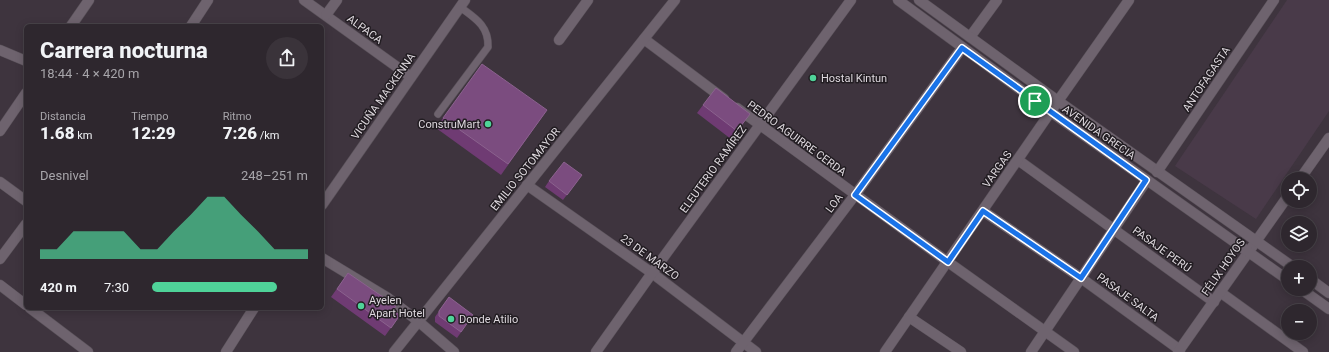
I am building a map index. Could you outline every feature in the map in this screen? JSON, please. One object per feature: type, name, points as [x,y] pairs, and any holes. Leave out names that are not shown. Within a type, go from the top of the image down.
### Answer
[{"type":"street","points":[[72,24],[89,0]]},
{"type":"street","points":[[192,24],[208,0]]},
{"type":"street","name":"ALPACA","points":[[304,0],[411,77]]},
{"type":"street","points":[[326,15],[337,0]]},
{"type":"street","points":[[559,40],[588,0]]},
{"type":"street","name":"EMILIO SOTOMAYOR","points":[[394,352],[675,0]]},
{"type":"street","name":"ELEUTERIO RAMÍREZ","points":[[596,352],[851,0]]},
{"type":"street","name":"AVENIDA GRECIA","points":[[898,0],[1051,112],[1281,275]]},
{"type":"street","name":"AVENIDA GRECIA","points":[[919,0],[1058,102],[1282,260]]},
{"type":"street","points":[[970,37],[997,0]]},
{"type":"street","name":"VARGAS","points":[[885,352],[1129,0]]},
{"type":"street","name":"ANTOFAGASTA","points":[[1157,172],[1274,0]]},
{"type":"street","name":"VICUÑA MACKENNA","points":[[324,202],[462,3]]},
{"type":"street","name":"PEDRO AGUIRRE CERDA","points":[[644,39],[855,195],[1074,352]]},
{"type":"street","name":"LOA","points":[[736,352],[855,195],[962,48]]},
{"type":"street","points":[[0,50],[24,60]]},
{"type":"street","points":[[0,132],[24,96]]},
{"type":"street","points":[[1305,172],[1329,138]]},
{"type":"street","name":"PASAJE PERÚ","points":[[1018,160],[1214,302]]},
{"type":"street","points":[[1031,352],[1146,180]]},
{"type":"street","points":[[0,182],[24,200]]},
{"type":"street","name":"23 DE MARZO","points":[[527,185],[652,273],[756,352]]},
{"type":"street","name":"FÉLIX HOYOS","points":[[1179,351],[1281,206]]},
{"type":"street","name":"PASAJE SALTA","points":[[983,211],[1081,278],[1179,351]]},
{"type":"street","points":[[0,259],[24,227]]},
{"type":"street","points":[[324,259],[388,298],[454,352]]},
{"type":"street","points":[[1317,284],[1329,293]]},
{"type":"street","points":[[0,285],[24,303]]},
{"type":"street","points":[[1220,292],[1303,352]]},
{"type":"street","points":[[1311,296],[1329,309]]},
{"type":"street","points":[[33,310],[88,352]]},
{"type":"street","points":[[226,352],[253,310]]},
{"type":"street","points":[[909,317],[962,352]]},
{"type":"lane","points":[[438,114],[488,47],[487,35],[479,21],[462,3]]},
{"type":"shaded area","points":[[1287,0],[1329,0],[1329,111],[1288,172],[1281,172],[1281,182],[1256,219],[1175,166]]},
{"type":"building","name":"ConstruMart","points":[[482,64],[547,110],[508,164],[443,118]]},
{"type":"building","points":[[716,88],[750,114],[737,131],[703,105]]},
{"type":"building","points":[[564,162],[582,175],[567,195],[549,181]]},
{"type":"building","points":[[348,273],[396,306],[393,310],[400,315],[391,328],[337,289]]},
{"type":"building","name":"Donde Atilio","points":[[449,297],[473,315],[461,332],[439,316],[439,311]]},
{"type":"place","name":"Hostal Kintun","points":[[813,78]]},
{"type":"place","name":"ConstruMart","points":[[488,124]]},
{"type":"place","name":"Ayelen Apart Hotel","points":[[361,306]]},
{"type":"place","name":"Donde Atilio","points":[[451,319]]},
{"type":"route","points":[[962,48],[1035,101],[1146,180],[1081,278],[983,211],[948,262],[855,195],[962,48]]}]
